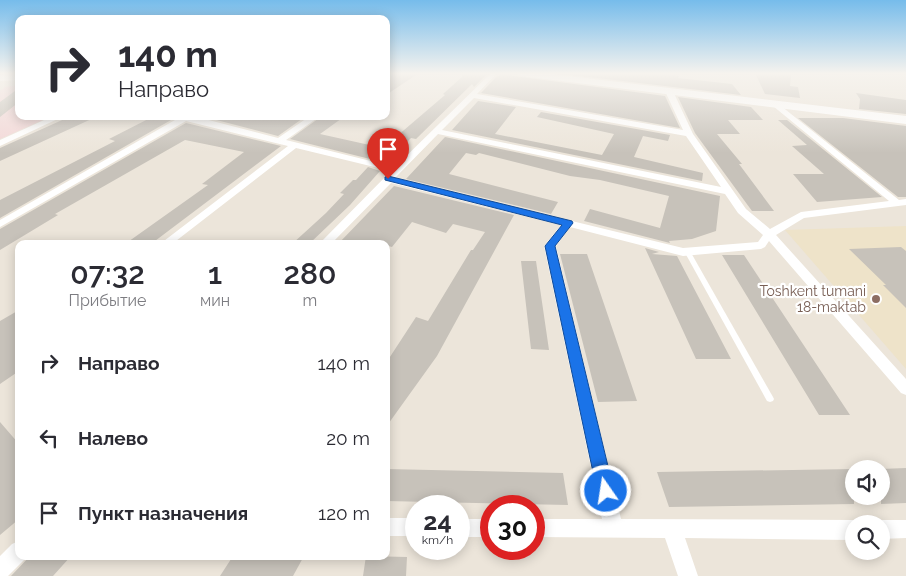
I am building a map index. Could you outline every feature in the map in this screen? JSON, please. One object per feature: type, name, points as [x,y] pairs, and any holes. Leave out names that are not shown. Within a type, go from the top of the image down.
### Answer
[{"type":"street","points":[[328,240],[467,100]]},
{"type":"street","points":[[499,100],[689,134]]},
{"type":"street","points":[[673,100],[689,134],[742,211],[769,234],[906,390]]},
{"type":"street","points":[[742,100],[906,120]]},
{"type":"street","points":[[776,104],[901,202]]},
{"type":"street","points":[[0,143],[51,120]]},
{"type":"street","points":[[0,224],[182,120]]},
{"type":"street","points":[[198,120],[396,170]]},
{"type":"street","points":[[279,141],[310,120]]},
{"type":"street","points":[[436,131],[729,192]]},
{"type":"street","points":[[170,240],[294,145]]},
{"type":"street","points":[[388,179],[687,252],[761,245],[769,234],[802,215],[901,202]]},
{"type":"street","points":[[568,223],[550,246],[614,529]]},
{"type":"street","points":[[390,527],[405,527]]},
{"type":"street","points":[[545,528],[845,530]]},
{"type":"street","points":[[672,530],[688,576]]},
{"type":"street","points":[[890,530],[906,530]]},
{"type":"street","points":[[0,570],[15,555]]},
{"type":"lane","points":[[687,252],[770,399]]},
{"type":"shaded area","points":[[0,100],[15,100],[15,120],[43,120],[0,139]]},
{"type":"shaded area","name":"Toshkent tumani 18-maktab","points":[[906,226],[906,369],[785,230]]},
{"type":"building","points":[[3,100],[15,100],[15,105],[0,117],[0,102]]},
{"type":"building","points":[[439,100],[456,100],[416,139],[411,138],[386,163],[290,139],[316,120],[339,120],[320,134],[383,148]]},
{"type":"building","points":[[520,100],[667,100],[680,128]]},
{"type":"building","points":[[679,100],[699,100],[751,107],[763,120],[728,120],[740,134],[717,134],[742,164],[739,164],[774,211],[752,211],[695,133]]},
{"type":"building","points":[[860,100],[906,100],[906,114],[859,109]]},
{"type":"building","points":[[478,101],[516,107],[495,134],[602,155],[614,134],[537,117],[541,112],[670,135],[668,141],[643,136],[634,157],[703,173],[702,181],[452,130]]},
{"type":"building","points":[[798,118],[843,118],[906,126],[906,197],[898,197]]},
{"type":"building","points":[[62,120],[89,120],[0,161],[0,148]]},
{"type":"building","points":[[146,120],[171,120],[0,218],[0,200],[115,141],[109,139]]},
{"type":"building","points":[[216,120],[300,120],[278,136]]},
{"type":"building","points":[[778,120],[787,120],[882,197],[817,202],[793,174],[824,174],[792,146],[807,145]]},
{"type":"building","points":[[186,123],[281,146],[156,240],[131,240],[208,185],[202,184],[244,152],[185,140],[55,214],[58,215],[0,250],[0,229]]},
{"type":"building","points":[[445,137],[720,196],[716,231],[692,239],[669,241],[670,243],[584,221],[590,209],[660,228],[669,196],[600,180],[570,176],[479,153],[476,155],[466,153],[449,174],[558,202],[551,214],[406,179]]},
{"type":"building","points":[[368,167],[380,171],[350,205],[313,240],[296,240],[344,194],[340,193],[353,180],[356,180]]},
{"type":"building","points":[[394,186],[514,215],[437,356],[390,421],[390,357],[416,317],[428,321],[471,250],[473,250],[485,232],[453,224],[446,233],[412,222],[392,247],[390,246],[390,240],[342,240]]},
{"type":"building","points":[[901,247],[906,251],[906,308],[883,285],[886,285],[849,249]]},
{"type":"building","points":[[645,248],[659,252],[652,254],[677,256],[731,359],[696,359]]},
{"type":"building","points":[[560,254],[587,254],[637,401],[598,402]]},
{"type":"building","points":[[722,255],[744,255],[850,415],[819,415]]},
{"type":"building","points":[[521,261],[536,261],[549,350],[531,349]]},
{"type":"building","points":[[15,312],[15,374],[0,384],[0,321]]},
{"type":"building","points":[[0,422],[15,439],[15,522],[0,535]]},
{"type":"building","points":[[906,468],[906,503],[890,504],[890,469]]},
{"type":"building","points":[[390,469],[563,473],[568,505],[545,504],[545,495],[480,495],[480,503],[470,503],[470,495],[405,495],[405,501],[390,501]]},
{"type":"building","points":[[845,469],[845,504],[669,507],[657,472]]},
{"type":"building","points":[[390,557],[405,557],[405,560],[407,560],[406,576],[363,576],[365,560],[390,560]]},
{"type":"building","points":[[26,560],[67,560],[53,576],[11,576]]},
{"type":"building","points":[[230,560],[302,560],[293,576],[220,576]]},
{"type":"place","name":"Toshkent tumani 18-maktab","points":[[876,299]]},
{"type":"route","points":[[388,179],[568,223],[550,246],[606,491]]}]
